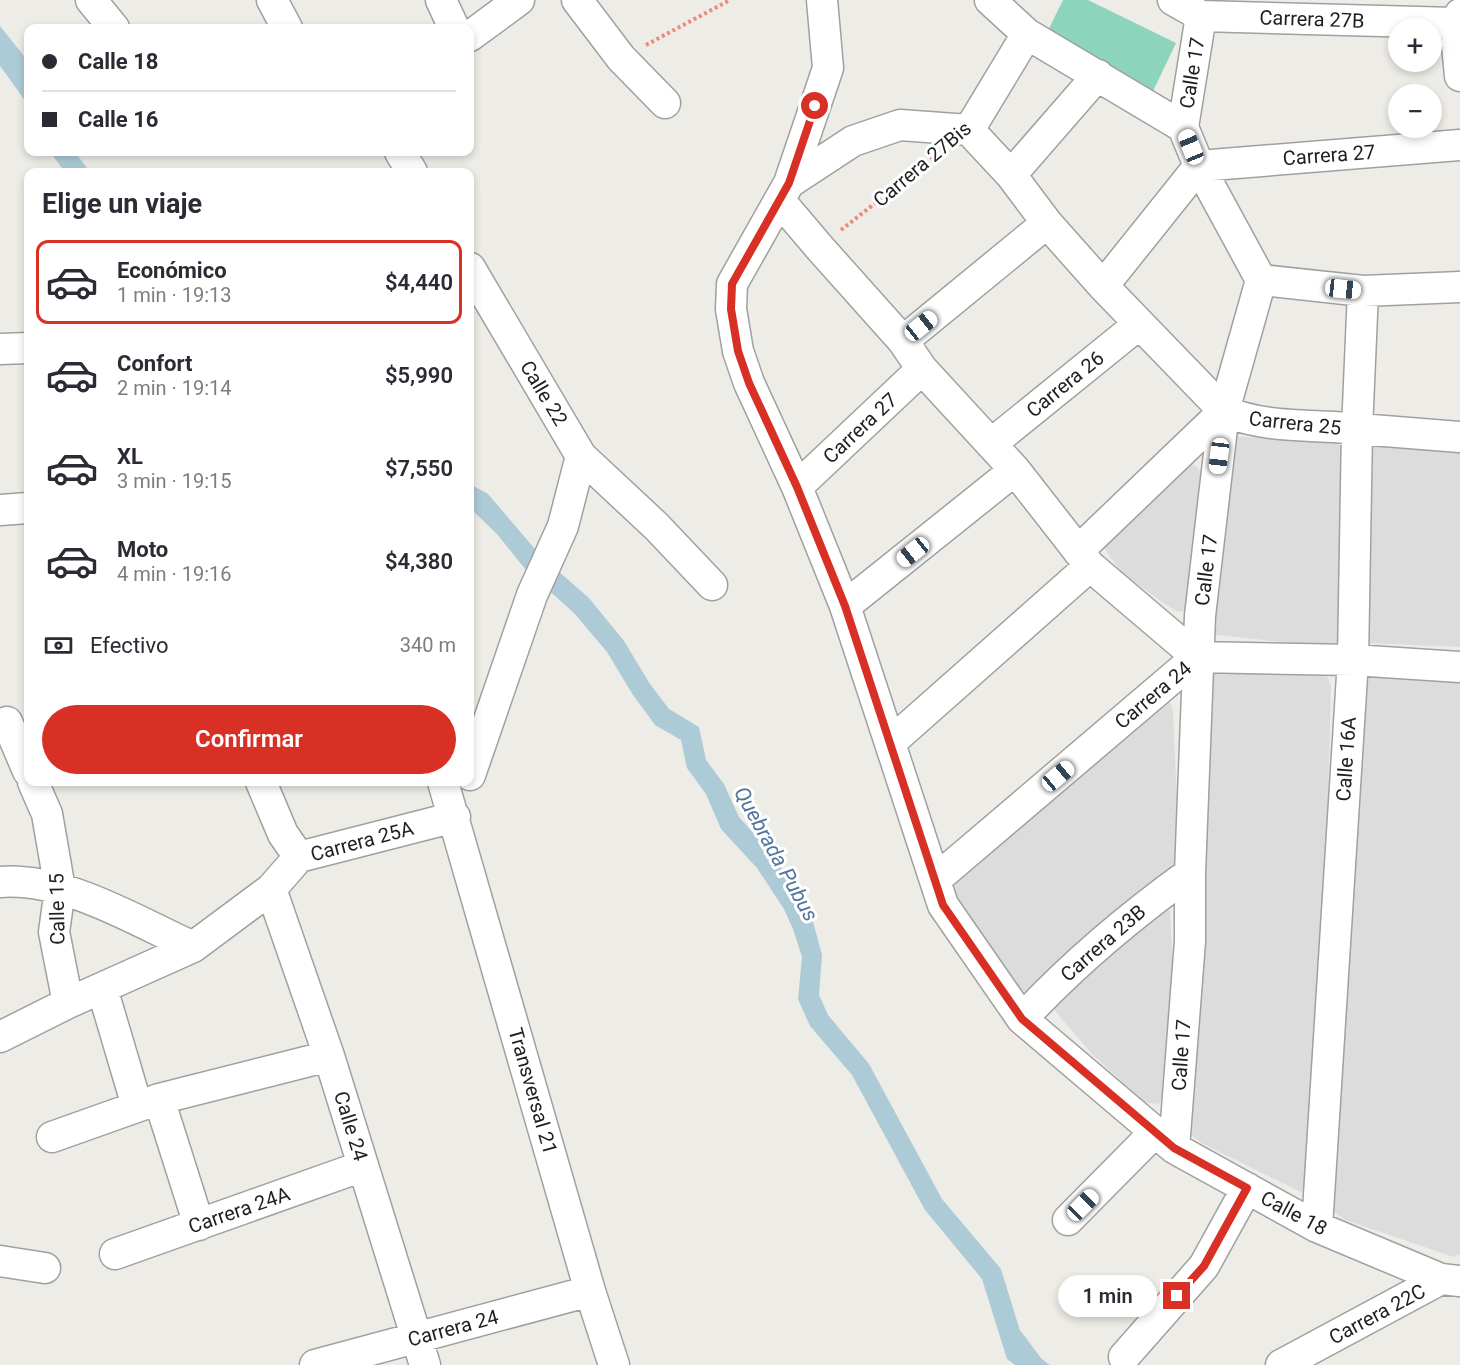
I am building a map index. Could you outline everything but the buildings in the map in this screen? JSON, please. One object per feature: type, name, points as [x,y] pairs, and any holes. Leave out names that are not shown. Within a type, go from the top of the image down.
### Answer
[{"type":"street","points":[[91,0],[111,24]]},
{"type":"street","points":[[272,0],[285,24]]},
{"type":"street","points":[[441,0],[452,24]]},
{"type":"street","points":[[474,33],[519,0]]},
{"type":"street","points":[[577,0],[621,58],[665,103]]},
{"type":"street","name":"Calle 18","points":[[822,0],[828,68],[784,192],[743,260],[732,284],[731,309],[738,351],[749,383],[797,487],[845,606],[943,905],[1022,1019],[1164,1140],[1317,1227],[1451,1280]]},
{"type":"street","points":[[990,0],[1027,34],[1183,128]]},
{"type":"street","name":"Carrera 27B","points":[[1173,0],[1202,16],[1256,9],[1458,18]]},
{"type":"street","name":"Calle 17","points":[[1164,1140],[1190,941],[1197,657],[1224,411],[1261,280],[1199,165],[1183,128],[1202,16]]},
{"type":"street","points":[[1458,18],[1460,76]]},
{"type":"street","name":"Carrera 27Bis","points":[[969,130],[1027,34]]},
{"type":"street","points":[[1011,175],[1098,75]]},
{"type":"street","points":[[1197,657],[1084,559],[1015,470],[922,369],[903,341],[819,247],[784,192],[853,141],[900,125],[969,130],[1011,175],[1047,223],[1138,325],[1224,411]]},
{"type":"street","name":"Carrera 27","points":[[1199,165],[1460,145]]},
{"type":"street","points":[[1103,286],[1199,165]]},
{"type":"street","points":[[903,341],[1047,223]]},
{"type":"street","name":"Calle 22","points":[[474,275],[581,456],[656,526],[712,585]]},
{"type":"street","points":[[1261,280],[1363,291],[1460,287]]},
{"type":"street","name":"Calle 16A","points":[[1317,1227],[1353,660],[1357,430],[1363,291]]},
{"type":"street","name":"Carrera 26","points":[[991,444],[1138,325]]},
{"type":"street","points":[[0,349],[24,348]]},
{"type":"street","name":"Carrera 27","points":[[797,487],[922,369]]},
{"type":"street","name":"Carrera 25","points":[[890,743],[1084,559],[1224,411],[1243,418],[1289,426],[1336,427],[1460,437]]},
{"type":"street","points":[[474,763],[532,595],[563,526],[581,456]]},
{"type":"street","points":[[845,606],[1015,470]]},
{"type":"street","points":[[0,510],[24,508]]},
{"type":"street","name":"Carrera 24","points":[[935,880],[1197,657],[1353,660],[1460,667]]},
{"type":"street","points":[[12,722],[24,759]]},
{"type":"street","name":"Calle 15","points":[[35,786],[47,814],[60,889],[54,932],[68,1003]]},
{"type":"street","points":[[263,786],[283,834],[299,858]]},
{"type":"street","name":"Transversal 21","points":[[444,786],[590,1291],[614,1365]]},
{"type":"street","points":[[455,817],[466,786]]},
{"type":"street","name":"Carrera 25A","points":[[0,1037],[68,1003],[193,947],[271,889],[299,858],[455,817]]},
{"type":"street","name":"Carrera 23B","points":[[1022,1019],[1062,976],[1140,909],[1190,873]]},
{"type":"street","points":[[0,882],[60,889],[97,903],[193,947]]},
{"type":"street","name":"Calle 24","points":[[271,889],[329,1056],[421,1351]]},
{"type":"street","points":[[102,988],[199,1225]]},
{"type":"street","points":[[52,1137],[148,1103],[329,1056]]},
{"type":"street","points":[[1068,1220],[1164,1140]]},
{"type":"street","name":"Carrera 24A","points":[[115,1254],[363,1166]]},
{"type":"street","points":[[1124,1357],[1204,1266],[1247,1188]]},
{"type":"street","points":[[0,1261],[45,1268]]},
{"type":"street","name":"Carrera 22C","points":[[1281,1365],[1451,1280]]},
{"type":"street","name":"Carrera 24","points":[[315,1365],[421,1351],[590,1291]]},
{"type":"path","points":[[621,58],[730,0]]},
{"type":"path","name":"Carrera 27Bis","points":[[819,247],[969,130]]},
{"type":"shaded area","points":[[1229,436],[1335,443],[1343,447],[1343,641],[1336,648],[1210,634]]},
{"type":"shaded area","points":[[1370,445],[1460,446],[1460,647],[1366,643]]},
{"type":"shaded area","points":[[1188,465],[1195,465],[1202,473],[1189,612],[1176,611],[1121,572],[1102,542]]},
{"type":"shaded area","points":[[1206,670],[1321,670],[1327,676],[1331,686],[1318,1165],[1305,1194],[1203,1144],[1187,1132]]},
{"type":"shaded area","points":[[1366,676],[1459,681],[1460,683],[1460,1254],[1454,1257],[1345,1220],[1335,1213],[1331,1200]]},
{"type":"shaded area","points":[[1165,700],[1170,703],[1173,711],[1179,847],[1177,861],[1169,874],[1034,990],[1026,992],[1019,989],[948,889],[956,879]]},
{"type":"shaded area","points":[[1166,907],[1170,911],[1173,972],[1167,1097],[1158,1104],[1144,1102],[1092,1054],[1056,1012],[1052,1003]]},
{"type":"green space","points":[[1063,0],[1088,0],[1176,43],[1144,110],[1035,57]]},
{"type":"water","points":[[0,26],[24,56],[24,93],[14,75],[0,58]]},
{"type":"water","points":[[53,156],[78,156],[87,168],[62,168]]},
{"type":"water","points":[[474,486],[488,494],[541,556],[589,598],[624,641],[650,684],[669,709],[699,727],[706,760],[724,784],[739,817],[773,855],[802,899],[813,922],[822,955],[819,995],[828,1015],[869,1064],[942,1199],[1001,1269],[1025,1347],[1050,1365],[1015,1365],[1007,1359],[982,1279],[925,1210],[852,1075],[810,1026],[798,999],[802,957],[784,909],[757,868],[721,829],[706,794],[687,768],[681,740],[655,725],[633,695],[607,652],[574,613],[526,570],[497,534],[474,512]]},
{"type":"waterway","name":"Quebrada Pubus","points":[[0,59],[24,92]]},
{"type":"waterway","name":"Quebrada Pubus","points":[[1018,1334],[1041,1365]]},
{"type":"route","points":[[815,106],[789,183],[743,260],[732,284],[731,309],[738,351],[749,383],[797,487],[845,606],[943,905],[1022,1019],[1174,1148],[1247,1188],[1204,1266],[1177,1296]]}]
